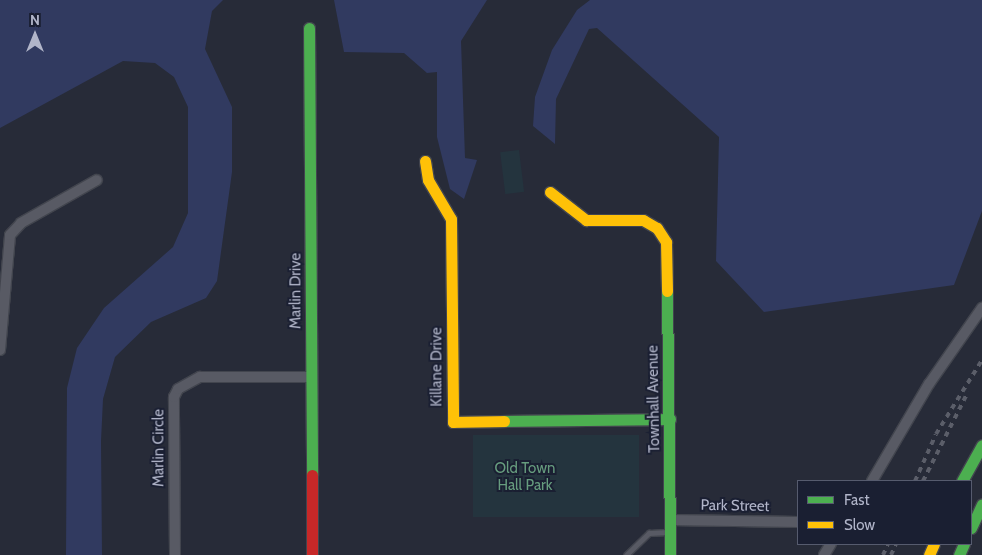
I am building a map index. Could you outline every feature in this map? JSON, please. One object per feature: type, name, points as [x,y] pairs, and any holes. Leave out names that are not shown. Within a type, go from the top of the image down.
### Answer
[{"type":"street","name":"Marlin Drive","points":[[309,28],[312,555]]},
{"type":"street","name":"Killane Drive","points":[[425,161],[428,180],[451,219],[452,422],[670,419]]},
{"type":"street","points":[[0,346],[10,235],[21,222],[97,180]]},
{"type":"street","name":"Townhall Avenue","points":[[550,192],[586,220],[643,220],[657,228],[666,242],[670,419],[670,555]]},
{"type":"street","points":[[873,480],[956,343],[982,308]]},
{"type":"street","name":"Marlin Circle","points":[[175,555],[174,397],[178,389],[200,377],[311,377]]},
{"type":"street","points":[[963,480],[982,445]]},
{"type":"street","points":[[972,526],[982,504]]},
{"type":"street","name":"Park Street","points":[[670,526],[797,522]]},
{"type":"lane","points":[[626,555],[649,533],[670,526]]},
{"type":"green space","points":[[519,150],[524,192],[505,194],[500,152]]},
{"type":"green space","name":"Old Town Hall Park","points":[[473,435],[639,435],[639,517],[473,517]]},
{"type":"water","points":[[0,0],[223,0],[212,11],[205,49],[232,107],[232,172],[217,281],[206,298],[151,322],[115,357],[103,399],[101,441],[102,555],[66,555],[67,388],[77,348],[104,308],[173,247],[188,213],[188,107],[174,77],[155,63],[123,61],[0,128]]},
{"type":"water","points":[[334,0],[487,0],[461,41],[465,158],[477,160],[464,199],[450,189],[437,137],[437,72],[427,73],[404,53],[344,52]]},
{"type":"water","points":[[590,0],[982,0],[982,211],[954,285],[764,312],[716,261],[719,137],[597,28],[589,29],[556,99],[555,144],[533,126],[535,97],[552,50],[577,10]]},
{"type":"railway","points":[[915,480],[936,434],[982,360]]},
{"type":"railway","points":[[924,480],[968,392]]},
{"type":"railway","points":[[883,555],[888,545]]},
{"type":"railway","points":[[891,555],[896,545]]},
{"type":"traffic: fast","points":[[309,28],[312,475]]},
{"type":"traffic: fast","points":[[667,291],[670,555]]},
{"type":"traffic: fast","points":[[504,421],[670,419]]},
{"type":"traffic: fast","points":[[963,480],[982,445]]},
{"type":"traffic: fast","points":[[972,526],[982,504]]},
{"type":"traffic: fast","points":[[959,555],[964,545]]},
{"type":"traffic: slow","points":[[425,161],[428,180],[451,219],[453,422],[504,421]]},
{"type":"traffic: slow","points":[[550,192],[586,220],[643,220],[657,228],[666,242],[667,291]]},
{"type":"traffic: slow","points":[[929,555],[934,545]]},
{"type":"traffic: jam","points":[[312,475],[312,555]]}]
